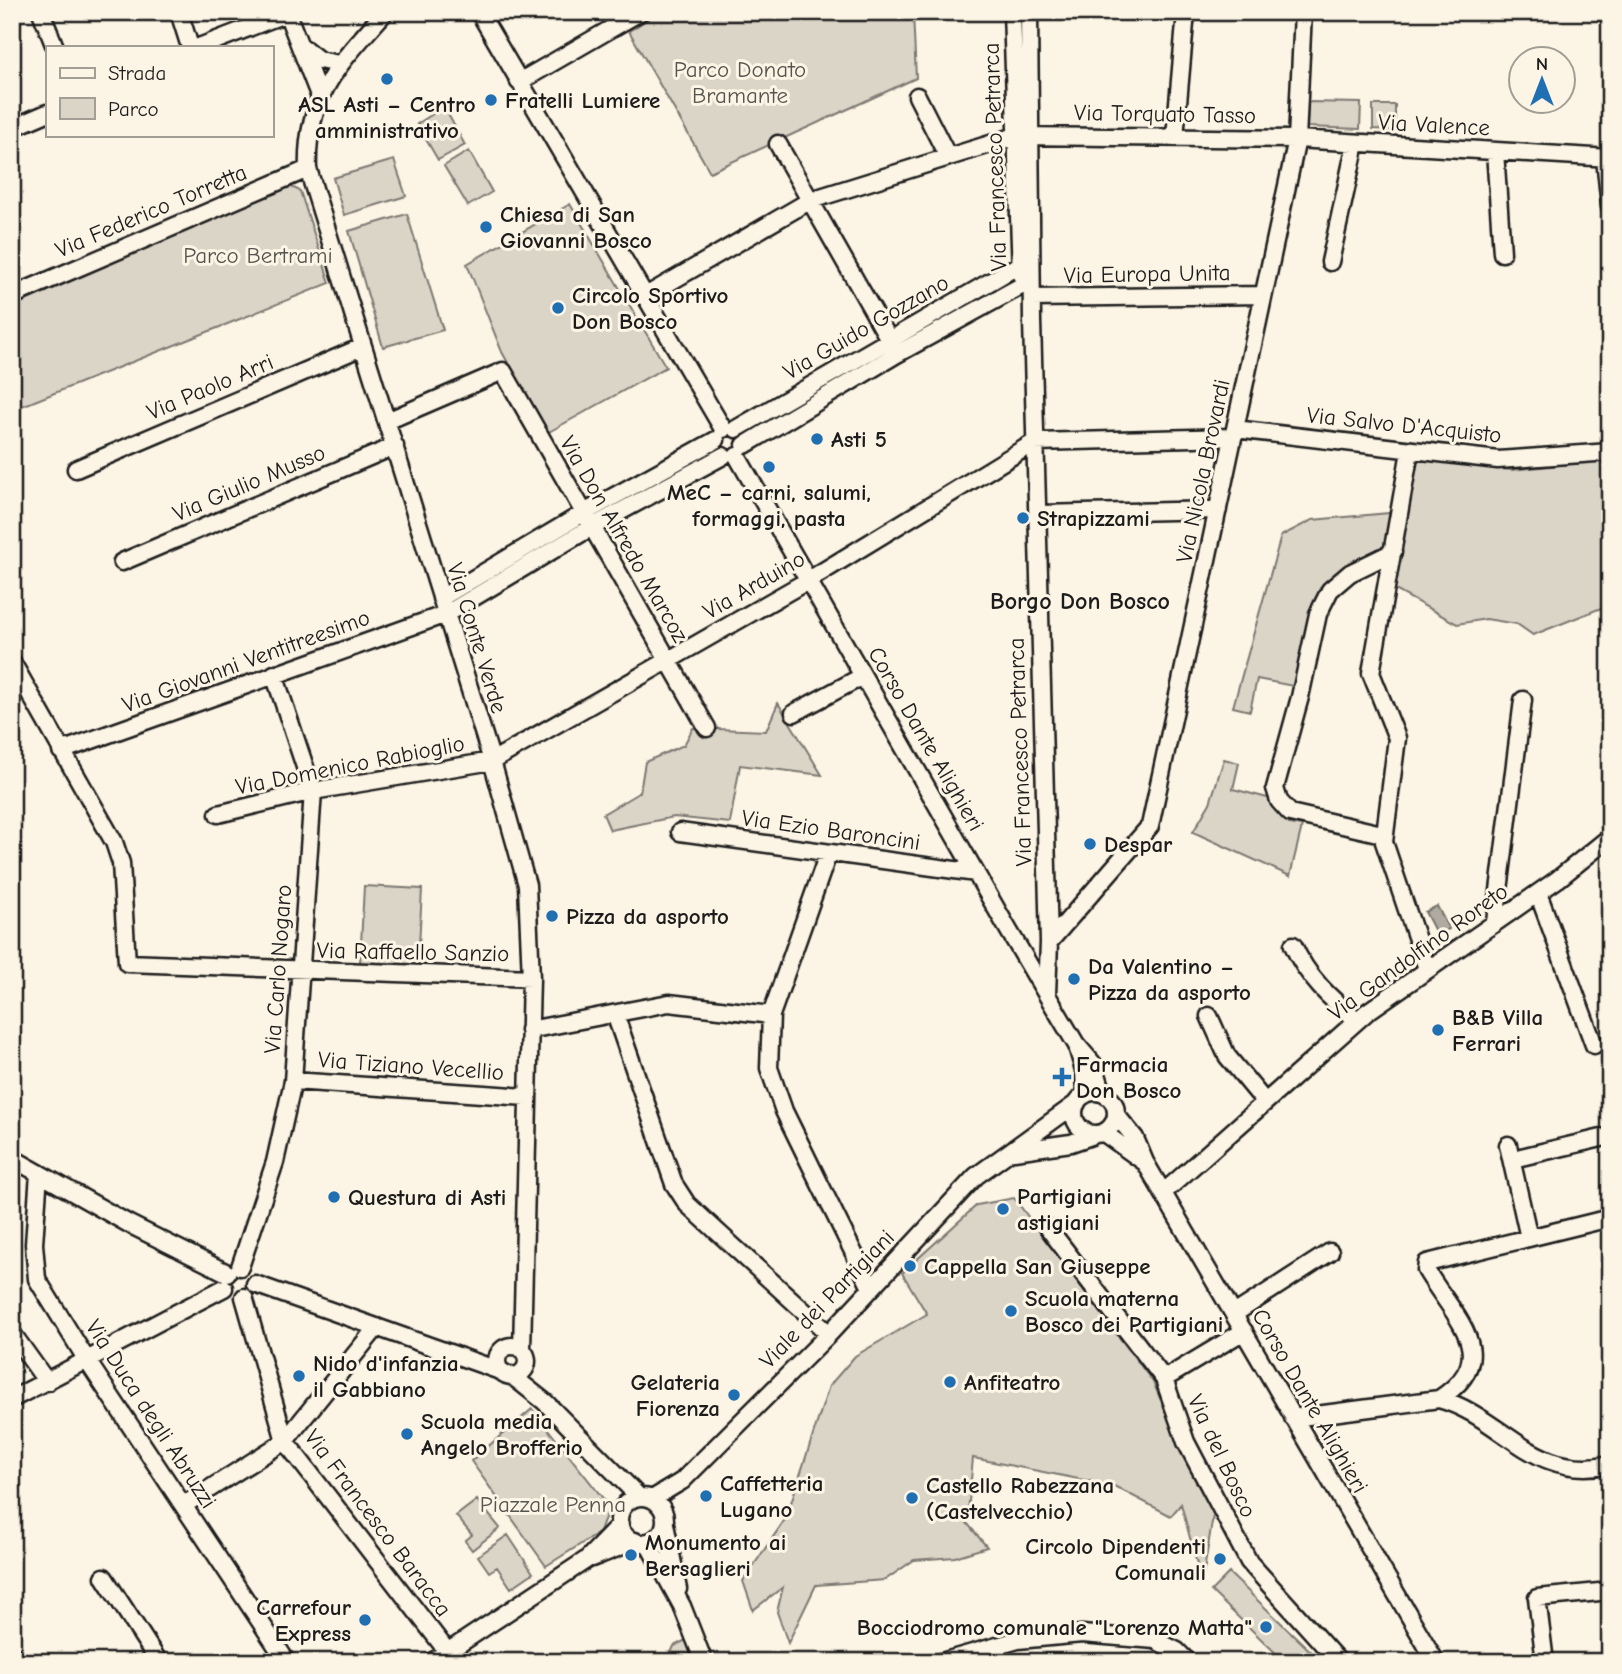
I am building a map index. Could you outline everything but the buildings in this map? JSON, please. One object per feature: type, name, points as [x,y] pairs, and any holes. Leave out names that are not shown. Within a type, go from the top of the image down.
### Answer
[{"type":"street","points":[[41,12],[55,46]]},
{"type":"street","points":[[179,12],[190,46]]},
{"type":"street","name":"Via Conte Verde","points":[[385,12],[339,64],[319,96],[307,142],[308,169],[492,761],[527,885],[531,978],[520,1314],[513,1354],[545,1402],[610,1471],[645,1498]]},
{"type":"street","points":[[479,12],[725,433]]},
{"type":"street","points":[[519,82],[640,12]]},
{"type":"street","name":"Via Francesco Petrarca","points":[[1013,12],[1024,135],[1027,291],[1038,514],[1049,942],[1047,994]]},
{"type":"street","name":"Via Francesco Petrarca","points":[[1027,291],[1019,265],[1029,12]]},
{"type":"street","points":[[1175,137],[1186,12]]},
{"type":"street","name":"Via Nicola Brovardi","points":[[1049,942],[1150,826],[1297,139],[1303,12]]},
{"type":"street","points":[[202,46],[287,13],[319,96]]},
{"type":"street","points":[[301,46],[319,60],[339,64]]},
{"type":"street","points":[[917,96],[947,155]]},
{"type":"street","points":[[12,128],[46,113]]},
{"type":"street","name":"Via Torquato Tasso","points":[[644,297],[811,201],[947,155],[1024,135],[1297,139]]},
{"type":"street","name":"Via Valence","points":[[1297,139],[1608,158]]},
{"type":"street","points":[[1331,262],[1356,143]]},
{"type":"street","points":[[778,144],[893,346]]},
{"type":"street","points":[[1495,151],[1502,253]]},
{"type":"street","points":[[1608,158],[1610,207]]},
{"type":"street","name":"Via Federico Torretta","points":[[12,296],[308,169]]},
{"type":"street","name":"Via Guido Gozzano","points":[[586,521],[735,452],[1019,265]]},
{"type":"street","name":"Via Guido Gozzano","points":[[586,521],[725,433],[893,346],[1027,291]]},
{"type":"street","name":"Via Europa Unita","points":[[1027,291],[1263,295]]},
{"type":"street","name":"Via Paolo Arri","points":[[75,469],[362,347]]},
{"type":"street","name":"Via Don Alfredo Marcoz","points":[[387,421],[503,371],[706,728]]},
{"type":"street","points":[[725,433],[744,435],[735,452],[717,449],[725,433]]},
{"type":"street","name":"Via Salvo D'Acquisto","points":[[1035,442],[1234,433],[1498,460],[1610,452]]},
{"type":"street","name":"Via Arduino","points":[[492,761],[807,581],[1035,442]]},
{"type":"street","name":"Via Giulio Musso","points":[[122,562],[395,446]]},
{"type":"street","points":[[1410,451],[1371,673],[1397,738],[1382,834],[1427,969]]},
{"type":"street","name":"Corso Dante Alighieri","points":[[735,452],[1076,1044],[1094,1065],[1103,1093]]},
{"type":"street","points":[[1038,514],[1218,510]]},
{"type":"street","name":"Via Giovanni Ventitreesimo","points":[[61,751],[274,674],[444,606],[586,521]]},
{"type":"street","points":[[1382,834],[1290,813],[1279,801],[1275,788],[1300,697],[1318,614],[1330,590],[1350,573],[1393,552]]},
{"type":"street","points":[[12,662],[61,751]]},
{"type":"street","name":"Via Carlo Nogaro","points":[[230,1276],[275,1162],[293,1081],[302,972],[313,791],[274,674]]},
{"type":"street","points":[[793,713],[863,676]]},
{"type":"street","points":[[1495,922],[1523,700]]},
{"type":"street","name":"Via Raffaello Sanzio","points":[[61,751],[114,842],[121,863],[127,963],[302,972],[531,978]]},
{"type":"street","name":"Via Domenico Rabioglio","points":[[218,814],[313,791],[492,761]]},
{"type":"street","name":"Via Ezio Baroncini","points":[[680,832],[976,873]]},
{"type":"street","name":"Via Gandolfino Roreto","points":[[1164,1192],[1357,1020],[1538,893],[1610,837]]},
{"type":"street","points":[[828,854],[771,1015],[769,1068],[784,1111],[872,1288]]},
{"type":"street","points":[[1538,893],[1594,1045]]},
{"type":"street","points":[[1293,945],[1301,963],[1318,986],[1357,1020]]},
{"type":"street","points":[[529,1030],[669,1003],[771,1015]]},
{"type":"street","points":[[615,1014],[674,1184],[687,1203],[829,1334]]},
{"type":"street","points":[[1209,1016],[1227,1056],[1265,1102]]},
{"type":"street","name":"Corso Dante Alighieri","points":[[1076,1044],[1084,1070],[1081,1099]]},
{"type":"street","name":"Via Tiziano Vecellio","points":[[293,1081],[527,1097]]},
{"type":"street","points":[[1008,1152],[1071,1143],[1099,1134],[1117,1116],[1114,1103],[1103,1093],[1081,1099],[1076,1123],[1099,1134]]},
{"type":"street","name":"Viale dei Partigiani","points":[[645,1498],[682,1481],[829,1334],[952,1200],[1008,1152],[1081,1099]]},
{"type":"street","name":"Corso Dante Alighieri","points":[[1117,1116],[1135,1138],[1145,1162],[1436,1662]]},
{"type":"street","name":"Corso Dante Alighieri","points":[[1099,1134],[1145,1162]]},
{"type":"street","points":[[1521,1157],[1610,1136]]},
{"type":"street","points":[[1508,1145],[1529,1238]]},
{"type":"street","points":[[12,1158],[230,1276]]},
{"type":"street","name":"Via Duca degli Abruzzi","points":[[39,1173],[34,1244],[37,1279],[88,1362],[288,1662]]},
{"type":"street","points":[[1293,1418],[1439,1399],[1455,1388],[1469,1372],[1472,1352],[1467,1337],[1427,1271],[1427,1264],[1610,1218]]},
{"type":"street","name":"Via del Bosco","points":[[1049,1229],[1164,1379],[1186,1441],[1248,1562],[1339,1662]]},
{"type":"street","points":[[1234,1314],[1330,1252]]},
{"type":"street","points":[[12,1399],[88,1362],[230,1276],[253,1274],[255,1284],[251,1292],[244,1297],[230,1296],[230,1276]]},
{"type":"street","points":[[255,1284],[460,1359],[507,1374],[520,1373],[513,1354],[460,1359]]},
{"type":"street","name":"Via Francesco Baracca","points":[[244,1297],[285,1441],[447,1651]]},
{"type":"street","points":[[184,1505],[285,1441],[377,1328]]},
{"type":"street","points":[[1164,1379],[1244,1331]]},
{"type":"street","points":[[12,1333],[47,1382]]},
{"type":"street","name":"Via Conte Verde","points":[[513,1354],[498,1364],[507,1374],[545,1402]]},
{"type":"street","points":[[1439,1399],[1459,1407],[1544,1459],[1577,1467],[1610,1464]]},
{"type":"street","name":"Via Conte Verde","points":[[610,1471],[621,1517]]},
{"type":"street","name":"Viale dei Partigiani","points":[[665,1520],[682,1481]]},
{"type":"street","points":[[586,1560],[621,1517],[645,1498],[665,1520],[682,1606],[704,1662]]},
{"type":"street","points":[[621,1517],[628,1538],[641,1542],[682,1606]]},
{"type":"street","points":[[432,1662],[586,1560],[657,1537],[665,1520]]},
{"type":"street","points":[[104,1577],[159,1662]]},
{"type":"street","points":[[1545,1662],[1537,1598],[1610,1591]]},
{"type":"street","points":[[941,1662],[1018,1640],[1082,1634],[1155,1640],[1177,1651],[1188,1662]]},
{"type":"street","points":[[12,1654],[18,1662]]},
{"type":"green space","name":"Parco Donato Bramante","points":[[660,12],[913,12],[916,78],[710,172],[629,31]]},
{"type":"green space","points":[[1308,102],[1361,103],[1360,129],[1307,127]]},
{"type":"green space","points":[[1373,105],[1395,105],[1395,130],[1373,129]]},
{"type":"green space","points":[[444,107],[465,145],[438,160],[417,124]]},
{"type":"green space","points":[[469,151],[492,192],[468,206],[444,166]]},
{"type":"green space","points":[[394,160],[406,196],[344,215],[333,178]]},
{"type":"green space","name":"Parco Bertrami","points":[[287,185],[300,191],[330,283],[12,410],[12,307]]},
{"type":"green space","name":"Circolo Sportivo Don Bosco","points":[[570,204],[666,367],[547,433],[502,352],[467,264]]},
{"type":"green space","points":[[407,214],[443,330],[383,347],[349,231]]},
{"type":"green space","points":[[1415,459],[1511,470],[1610,460],[1610,608],[1601,608],[1533,635],[1517,624],[1486,619],[1457,624],[1386,585],[1393,554],[1330,590],[1304,679],[1293,686],[1257,679],[1250,711],[1233,707],[1281,536],[1312,520],[1400,512]]},
{"type":"green space","points":[[778,703],[822,775],[740,765],[730,823],[674,817],[610,830],[603,814],[640,792],[645,762],[684,745],[693,728],[766,731]]},
{"type":"green space","points":[[1224,759],[1239,763],[1233,789],[1279,801],[1290,813],[1289,824],[1302,826],[1290,876],[1193,832],[1210,803]]},
{"type":"green space","points":[[364,886],[422,889],[418,965],[360,963]]},
{"type":"green space","points":[[1014,1198],[1153,1382],[1197,1483],[1214,1510],[1202,1583],[1181,1504],[1171,1516],[1114,1486],[973,1458],[967,1523],[987,1547],[955,1557],[914,1560],[885,1580],[816,1585],[788,1643],[777,1612],[783,1587],[753,1610],[743,1581],[786,1518],[829,1386],[855,1356],[927,1314],[902,1273],[977,1205]]},
{"type":"green space","name":"Piazzale Penna","points":[[532,1409],[609,1506],[600,1532],[546,1566],[471,1461]]},
{"type":"green space","points":[[477,1500],[500,1528],[472,1550],[465,1541],[472,1535],[456,1516]]},
{"type":"green space","points":[[508,1535],[533,1573],[511,1588],[497,1567],[489,1572],[478,1556]]},
{"type":"green space","name":"Bocciodromo comunale \"Lorenzo Matta\"","points":[[1229,1573],[1322,1662],[1285,1662],[1211,1591]]},
{"type":"green space","points":[[688,1639],[696,1662],[667,1662],[674,1646]]},
{"type":"shaded area","points":[[1437,906],[1449,929],[1437,935],[1425,912]]},
{"type":"place","name":"ASL Asti – Centro amministrativo","points":[[387,79]]},
{"type":"place","name":"Fratelli Lumiere","points":[[491,100]]},
{"type":"place","name":"Chiesa di San Giovanni Bosco","points":[[486,227]]},
{"type":"place","name":"Circolo Sportivo Don Bosco","points":[[558,308]]},
{"type":"place","name":"Asti 5","points":[[817,439]]},
{"type":"place","name":"MeC – carni, salumi, formaggi, pasta","points":[[769,467]]},
{"type":"place","name":"Strapizzami","points":[[1023,518]]},
{"type":"place","name":"Despar","points":[[1090,844]]},
{"type":"place","name":"Pizza da asporto","points":[[552,916]]},
{"type":"place","name":"Da Valentino – Pizza da asporto","points":[[1074,979]]},
{"type":"place","name":"B&B Villa Ferrari","points":[[1438,1030]]},
{"type":"place","name":"Farmacia Don Bosco","points":[[1062,1077]]},
{"type":"place","name":"Questura di Asti","points":[[334,1197]]},
{"type":"place","name":"Partigiani astigiani","points":[[1003,1209]]},
{"type":"place","name":"Cappella San Giuseppe","points":[[910,1266]]},
{"type":"place","name":"Scuola materna Bosco dei Partigiani","points":[[1011,1311]]},
{"type":"place","name":"Nido d'infanzia il Gabbiano","points":[[299,1376]]},
{"type":"place","name":"Anfiteatro","points":[[950,1382]]},
{"type":"place","name":"Gelateria Fiorenza","points":[[734,1395]]},
{"type":"place","name":"Scuola media Angelo Brofferio","points":[[407,1434]]},
{"type":"place","name":"Caffetteria Lugano","points":[[706,1496]]},
{"type":"place","name":"Castello Rabezzana (Castelvecchio)","points":[[912,1498]]},
{"type":"place","name":"Monumento ai Bersaglieri","points":[[631,1555]]},
{"type":"place","name":"Circolo Dipendenti Comunali","points":[[1220,1559]]},
{"type":"place","name":"Carrefour Express","points":[[365,1620]]},
{"type":"place","name":"Bocciodromo comunale \"Lorenzo Matta\"","points":[[1266,1627]]},
{"type":"district","name":"Borgo Don Bosco","points":[[1080,601]]}]
